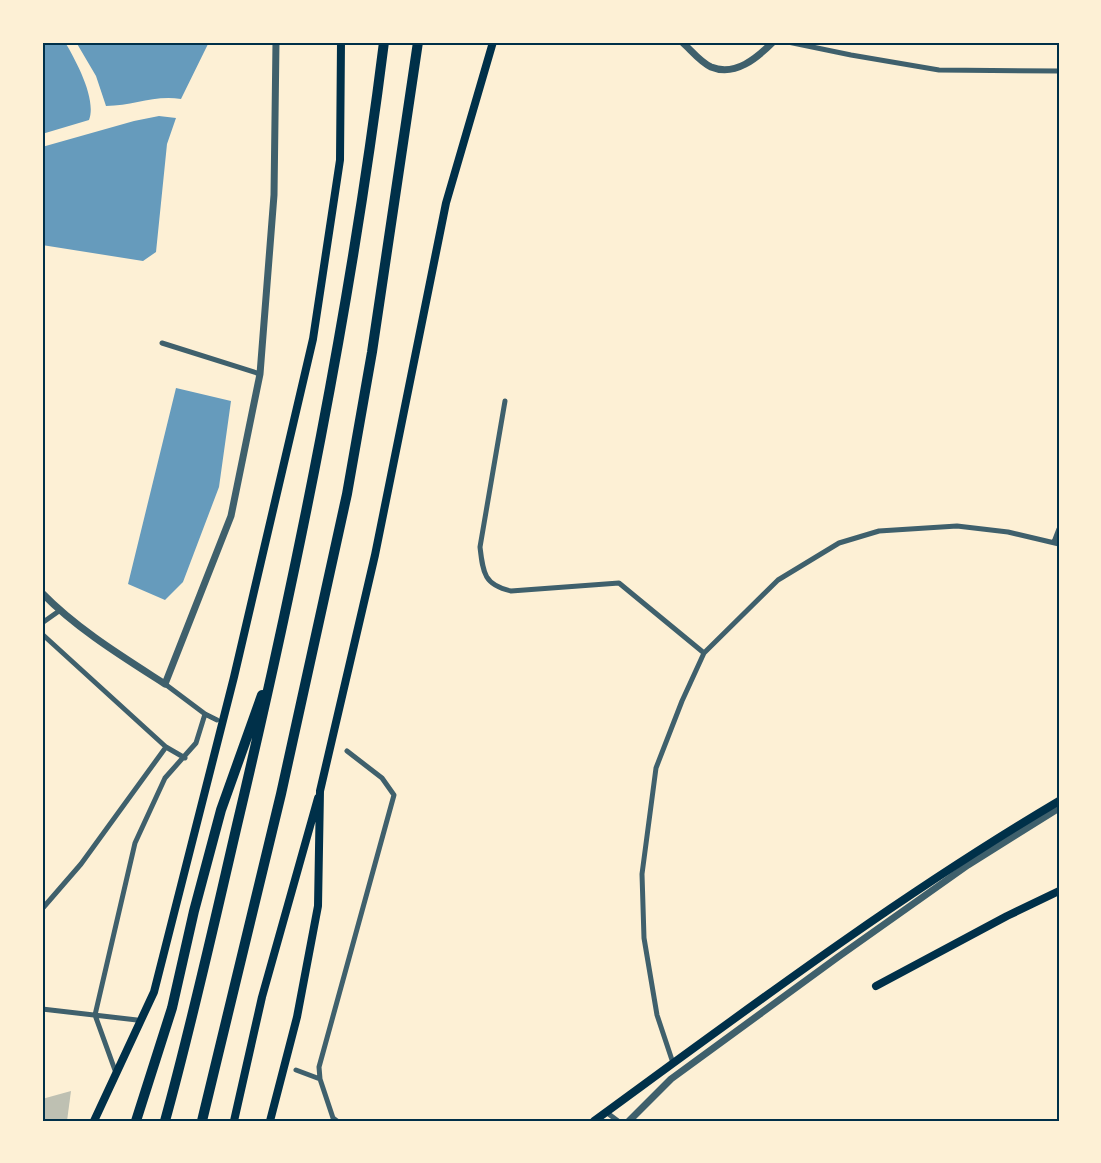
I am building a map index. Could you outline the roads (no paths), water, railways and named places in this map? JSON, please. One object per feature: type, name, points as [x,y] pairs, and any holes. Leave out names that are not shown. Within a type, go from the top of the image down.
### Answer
[{"type":"highway","points":[[165,1121],[197,998],[302,536],[342,323],[384,42]]},
{"type":"highway","points":[[202,1121],[281,794],[347,494],[372,352],[418,42]]},
{"type":"highway","points":[[136,1121],[172,1008],[194,911],[221,810],[276,658]]},
{"type":"main road","points":[[94,1121],[154,992],[234,677],[313,339],[340,160],[341,42]]},
{"type":"main road","points":[[234,1121],[262,998],[320,791],[375,555],[446,203],[493,42]]},
{"type":"main road","points":[[270,1121],[297,1017],[318,906],[320,791]]},
{"type":"main road","points":[[594,1121],[883,913],[1059,801]]},
{"type":"main road","points":[[876,986],[1059,891]]},
{"type":"street","points":[[165,684],[231,516],[260,375],[274,195],[276,42]]},
{"type":"street","points":[[682,42],[710,66],[721,70],[732,70],[757,58],[773,42]]},
{"type":"street","points":[[788,42],[939,70],[1059,71]]},
{"type":"street","points":[[162,343],[260,375]]},
{"type":"street","points":[[505,401],[480,547],[482,565],[488,579],[496,588],[511,591],[619,583],[704,653]]},
{"type":"street","points":[[673,1063],[657,1015],[649,971],[644,938],[642,873],[656,768],[682,701],[704,653],[778,580],[839,543],[879,531],[957,526],[1008,532],[1056,543],[1059,529]]},
{"type":"street","points":[[42,593],[59,611],[205,714],[217,720]]},
{"type":"street","points":[[42,623],[59,611]]},
{"type":"street","points":[[42,634],[166,747],[185,758]]},
{"type":"street","points":[[116,1075],[96,1015],[135,843],[165,778],[185,758],[196,742],[205,714]]},
{"type":"street","points":[[42,909],[81,864],[166,747]]},
{"type":"street","points":[[337,1121],[333,1118],[320,1079],[319,1067],[394,795],[382,778],[347,751]]},
{"type":"street","points":[[629,1121],[671,1079],[838,957],[968,865],[1059,808]]},
{"type":"street","points":[[42,1009],[137,1020]]},
{"type":"street","points":[[296,1070],[320,1079]]},
{"type":"street","points":[[606,1112],[618,1121]]},
{"type":"water","points":[[42,42],[65,42],[84,80],[91,111],[89,120],[42,134]]},
{"type":"water","points":[[76,42],[209,42],[181,99],[161,98],[106,106],[96,76]]},
{"type":"water","points":[[159,116],[176,118],[167,144],[156,252],[143,261],[42,245],[42,147]]},
{"type":"water","points":[[176,388],[231,401],[219,487],[183,582],[165,600],[128,584]]}]
